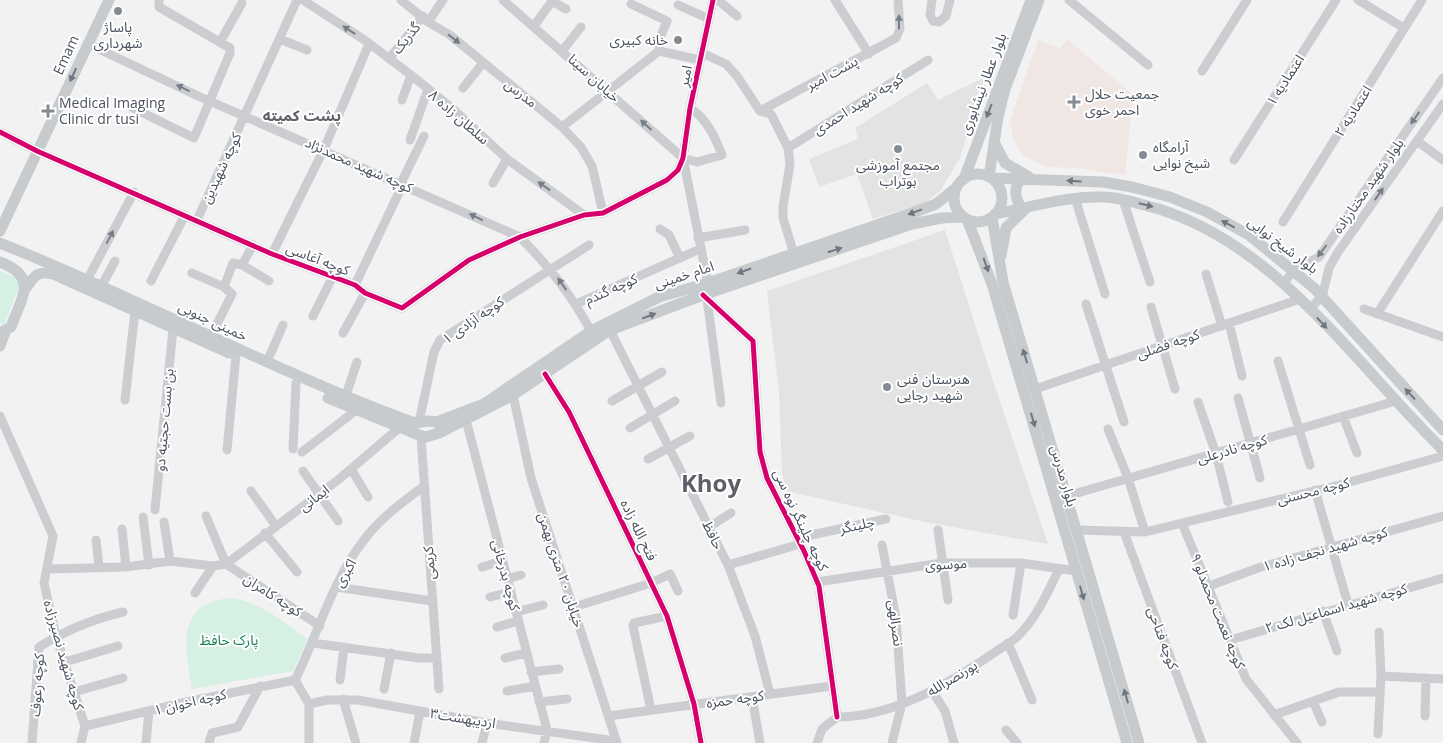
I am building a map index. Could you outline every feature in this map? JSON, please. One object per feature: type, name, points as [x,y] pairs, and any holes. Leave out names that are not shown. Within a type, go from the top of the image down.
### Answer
[{"type":"main road","name":"Emam","points":[[0,231],[109,0]]},
{"type":"main road","name":"بلوار عطار نیشابوری","points":[[960,183],[1031,0]]},
{"type":"main road","name":"بلوار عطار نیشابوری","points":[[990,178],[998,117],[1005,89],[1039,0]]},
{"type":"main road","points":[[994,141],[1005,163],[1027,178],[1018,183],[1016,195],[1024,208],[1006,228],[1000,268]]},
{"type":"main road","points":[[974,174],[990,178],[996,183],[1001,195],[999,208],[994,215],[980,222],[966,218],[955,204],[960,183],[974,174]]},
{"type":"main road","name":"بلوار شیخ نوایی","points":[[990,178],[1103,182],[1170,197],[1207,212],[1249,235],[1294,270],[1322,297],[1443,430]]},
{"type":"main road","name":"امام خمینی","points":[[438,428],[484,404],[591,331],[659,297],[708,283],[936,204],[960,183]]},
{"type":"main road","name":"بلوار شیخ نوایی","points":[[994,215],[1075,198],[1104,197],[1168,210],[1203,226],[1242,250],[1284,284],[1443,450]]},
{"type":"main road","points":[[936,204],[942,210],[942,218]]},
{"type":"main road","name":"بلوار مدرس","points":[[994,215],[995,244],[1000,268],[1139,743]]},
{"type":"main road","name":"امام خمینی","points":[[438,428],[466,420],[513,395],[610,330],[912,224],[942,218],[966,218]]},
{"type":"main road","name":"بلوار مدرس","points":[[966,218],[992,284],[1127,743]]},
{"type":"main road","points":[[979,248],[983,237],[986,235],[990,236],[995,244]]},
{"type":"main road","name":"خمینی جنوبی","points":[[0,243],[101,286],[345,398],[418,429]]},
{"type":"main road","points":[[0,346],[2,332],[11,327],[26,288],[24,278],[17,269],[4,264],[18,251]]},
{"type":"main road","name":"خمینی جنوبی","points":[[26,288],[35,274],[41,272],[53,274],[173,329],[236,355],[355,411],[399,428],[418,429]]},
{"type":"main road","points":[[418,429],[434,436],[438,428]]},
{"type":"street","points":[[131,107],[194,138],[231,50],[159,7],[159,0]]},
{"type":"street","name":"کوچه شهیدین","points":[[197,220],[297,0]]},
{"type":"street","name":"مدرس","points":[[401,0],[425,19],[450,35],[562,127],[581,147],[592,166],[603,213]]},
{"type":"street","name":"گذریک","points":[[389,59],[443,0]]},
{"type":"street","name":"خیابان سینا","points":[[503,0],[563,50],[683,158]]},
{"type":"street","name":"امیر","points":[[683,158],[690,108],[714,0]]},
{"type":"street","points":[[718,0],[737,16]]},
{"type":"street","points":[[836,0],[869,54]]},
{"type":"street","name":"پشت امیر","points":[[760,111],[896,38],[900,29],[898,0]]},
{"type":"street","points":[[932,0],[930,14],[933,21],[939,22],[946,16],[950,0]]},
{"type":"street","points":[[1069,0],[1148,65]]},
{"type":"street","points":[[1202,71],[1247,0]]},
{"type":"street","name":"اعتمادیه ۱","points":[[1234,160],[1336,0]]},
{"type":"street","points":[[1358,0],[1404,28]]},
{"type":"street","name":"اعتمادیه ۲","points":[[1283,222],[1422,0]]},
{"type":"street","points":[[534,26],[552,1],[566,9]]},
{"type":"street","points":[[220,42],[242,3]]},
{"type":"street","name":"سلطان زاده ۸","points":[[307,3],[369,44],[411,75],[507,159],[584,215]]},
{"type":"street","points":[[631,4],[667,21],[660,38],[659,51]]},
{"type":"street","points":[[678,5],[709,19]]},
{"type":"street","points":[[563,50],[582,27]]},
{"type":"street","points":[[280,39],[307,50]]},
{"type":"street","name":"کوچه شهید محمدنژاد","points":[[88,44],[211,101],[324,149],[373,174],[402,184],[520,237]]},
{"type":"street","points":[[272,254],[324,149],[369,44]]},
{"type":"street","points":[[562,127],[659,51],[701,57],[726,64],[737,76],[760,111],[771,114],[788,148],[790,164],[783,218],[794,254]]},
{"type":"street","name":"کوچه شهید احمدی","points":[[788,148],[928,60]]},
{"type":"street","points":[[463,88],[484,63]]},
{"type":"street","points":[[402,100],[411,75]]},
{"type":"street","name":"بلوار شهید مختارزاده","points":[[1284,284],[1294,270],[1319,258],[1443,78]]},
{"type":"street","points":[[410,140],[428,90]]},
{"type":"street","name":"بلوار شهید مختارزاده","points":[[1322,297],[1329,268],[1338,252],[1443,104]]},
{"type":"street","points":[[690,108],[700,114],[722,155],[697,162],[683,158],[708,283]]},
{"type":"street","name":"کوچه آغاسی","points":[[0,132],[272,254],[355,285],[365,293],[402,308],[469,260],[520,237],[584,215],[603,213],[667,180],[678,170],[683,158]]},
{"type":"street","points":[[355,285],[424,136]]},
{"type":"street","points":[[1417,141],[1443,160]]},
{"type":"street","points":[[493,183],[507,159]]},
{"type":"street","points":[[86,280],[134,192]]},
{"type":"street","points":[[1075,198],[1105,294]]},
{"type":"street","points":[[1123,200],[1150,282]]},
{"type":"street","points":[[1377,314],[1443,211]]},
{"type":"street","points":[[151,281],[185,215]]},
{"type":"street","points":[[660,229],[669,235],[680,258]]},
{"type":"street","points":[[698,238],[745,230]]},
{"type":"street","points":[[520,237],[550,268],[576,304],[591,331]]},
{"type":"street","name":"کوچه آزادی ۱","points":[[418,429],[434,352],[440,340],[589,244]]},
{"type":"street","points":[[242,265],[253,245]]},
{"type":"street","name":"کوچه گندم","points":[[576,304],[700,249]]},
{"type":"street","points":[[101,286],[115,261]]},
{"type":"street","points":[[224,287],[233,263],[242,265],[270,281]]},
{"type":"street","points":[[192,273],[224,287],[232,294],[211,336]]},
{"type":"street","points":[[1206,274],[1226,324],[1242,376]]},
{"type":"street","points":[[313,316],[332,278]]},
{"type":"street","points":[[343,333],[365,293]]},
{"type":"street","points":[[705,297],[721,403]]},
{"type":"street","name":"کوچه چلینگر نوه سی","points":[[705,297],[754,341],[760,452],[767,478],[799,541],[817,582],[837,717]]},
{"type":"street","points":[[1309,309],[1322,297]]},
{"type":"street","name":"کوچه فضلی","points":[[1035,389],[1300,299]]},
{"type":"street","points":[[1086,304],[1104,366],[1124,422]]},
{"type":"street","points":[[1151,307],[1175,389]]},
{"type":"street","points":[[1364,309],[1443,337]]},
{"type":"street","points":[[125,400],[135,311]]},
{"type":"street","points":[[266,362],[283,325]]},
{"type":"street","name":"بن بست حجتیه دو","points":[[155,510],[173,329]]},
{"type":"street","name":"حافظ","points":[[610,330],[728,565],[755,636],[770,694]]},
{"type":"street","points":[[227,450],[236,355]]},
{"type":"street","points":[[1278,361],[1310,465]]},
{"type":"street","points":[[345,398],[357,362]]},
{"type":"street","points":[[612,401],[662,372]]},
{"type":"street","name":"فتح الله زاده","points":[[545,374],[568,412],[667,616],[694,704],[701,743]]},
{"type":"street","points":[[296,383],[298,450],[355,411]]},
{"type":"street","name":"خیابان ۲۰ متری بهمن","points":[[513,395],[531,478],[617,742]]},
{"type":"street","points":[[1238,398],[1249,444],[1260,478]]},
{"type":"street","name":"کوچه نادرعلی","points":[[1067,496],[1396,401]]},
{"type":"street","points":[[630,428],[675,402]]},
{"type":"street","points":[[1198,402],[1216,454],[1228,502]]},
{"type":"street","name":"کوچه شهید نصیرزاده","points":[[0,416],[53,536],[44,583],[56,636],[85,726]]},
{"type":"street","points":[[1344,416],[1357,452]]},
{"type":"street","name":"کوچه بدرخانی","points":[[466,420],[547,730]]},
{"type":"street","name":"ایمانی","points":[[226,564],[351,469],[399,428]]},
{"type":"street","points":[[1108,428],[1128,478],[1144,532]]},
{"type":"street","name":"کریمی","points":[[418,429],[439,689]]},
{"type":"street","points":[[648,459],[690,436]]},
{"type":"street","name":"کوچه محسنی","points":[[1077,530],[1144,532],[1443,456]]},
{"type":"street","points":[[351,469],[368,498]]},
{"type":"street","points":[[303,471],[338,521]]},
{"type":"street","name":"اکبری","points":[[295,680],[313,644],[336,587],[364,539],[396,507],[424,486]]},
{"type":"street","points":[[1315,490],[1348,604]]},
{"type":"street","points":[[250,492],[276,526]]},
{"type":"street","points":[[709,527],[731,513]]},
{"type":"street","points":[[48,569],[126,567],[170,561],[213,566],[226,564],[206,516]]},
{"type":"street","name":"کوچه شهید نجف زاده ۱","points":[[1209,586],[1258,568],[1331,546],[1443,516]]},
{"type":"street","points":[[143,517],[149,564]]},
{"type":"street","name":"چلینگر","points":[[728,565],[799,541],[886,519]]},
{"type":"street","points":[[164,522],[170,561]]},
{"type":"street","name":"کوچه نعمت محمدلو ۹","points":[[1182,523],[1246,679],[1297,743]]},
{"type":"street","points":[[122,529],[126,567]]},
{"type":"street","points":[[938,530],[948,600]]},
{"type":"street","name":"کوچه فتاحی","points":[[1124,532],[1202,743]]},
{"type":"street","points":[[265,533],[297,572]]},
{"type":"street","points":[[96,540],[99,567]]},
{"type":"street","name":"نصرالهی","points":[[882,545],[899,640],[902,703],[892,743]]},
{"type":"street","points":[[482,567],[502,561]]},
{"type":"street","name":"موسوی","points":[[817,582],[942,563],[1021,563],[1076,571]]},
{"type":"street","points":[[1012,615],[1021,563]]},
{"type":"street","name":"کوچه کامران","points":[[226,564],[320,626]]},
{"type":"street","points":[[195,593],[213,566]]},
{"type":"street","name":"پورنصرالله","points":[[837,717],[853,717],[913,701],[1017,637],[1042,604],[1059,569]]},
{"type":"street","points":[[574,607],[651,583],[670,574],[678,591]]},
{"type":"street","points":[[507,579],[521,575]]},
{"type":"street","name":"کوچه شهید اسماعیل لک ۲","points":[[1230,640],[1323,611],[1443,578]]},
{"type":"street","points":[[336,587],[432,601]]},
{"type":"street","points":[[490,597],[510,592]]},
{"type":"street","points":[[497,627],[543,605]]},
{"type":"street","points":[[1323,611],[1337,651]]},
{"type":"street","points":[[56,636],[96,618],[123,612]]},
{"type":"street","points":[[652,710],[633,626],[634,623],[667,616]]},
{"type":"street","points":[[1378,734],[1380,692],[1379,632]]},
{"type":"street","name":"کوچه رعوف","points":[[32,743],[40,647],[56,636]]},
{"type":"street","points":[[1008,643],[1032,700]]},
{"type":"street","points":[[313,644],[390,653],[430,660],[436,658]]},
{"type":"street","points":[[65,662],[118,646]]},
{"type":"street","points":[[340,680],[344,647]]},
{"type":"street","points":[[384,689],[390,653]]},
{"type":"street","points":[[505,658],[526,653]]},
{"type":"street","points":[[531,672],[559,669]]},
{"type":"street","points":[[1380,676],[1443,679]]},
{"type":"street","points":[[74,692],[123,678]]},
{"type":"street","points":[[1426,678],[1426,716]]},
{"type":"street","points":[[295,680],[309,704],[309,743]]},
{"type":"street","name":"کوچه اخوان ۱","points":[[85,726],[260,686],[295,680]]},
{"type":"street","points":[[209,743],[212,733],[234,730],[238,727],[260,686]]},
{"type":"street","points":[[507,691],[535,686]]},
{"type":"street","name":"کوچه حمزه","points":[[608,716],[832,686]]},
{"type":"street","points":[[932,691],[945,711],[954,743]]},
{"type":"street","points":[[1274,715],[1339,692],[1380,692]]},
{"type":"street","points":[[752,697],[760,743]]},
{"type":"street","points":[[343,699],[356,743]]},
{"type":"street","name":"اردیبهشت۳","points":[[309,704],[343,699],[383,703],[420,712],[617,742]]},
{"type":"street","points":[[539,702],[567,699]]},
{"type":"street","points":[[1313,701],[1322,722]]},
{"type":"street","points":[[146,743],[149,711]]},
{"type":"street","points":[[414,743],[420,712]]},
{"type":"street","points":[[816,743],[822,730],[837,717]]},
{"type":"street","points":[[482,743],[486,722]]},
{"type":"street","points":[[82,743],[85,726]]},
{"type":"street","points":[[544,743],[547,730]]},
{"type":"street","points":[[1006,730],[1017,743]]},
{"type":"shaded area","name":"جمعیت حلال احمر خوی","points":[[1067,39],[1133,95],[1125,175],[1076,168],[1045,167],[1023,155],[1014,141],[1010,121],[1038,40],[1060,48]]},
{"type":"shaded area","name":"مجتمع آموزشی بوتراب","points":[[985,77],[960,158],[940,191],[925,203],[873,219],[857,174],[819,187],[809,159],[858,139],[855,128],[927,83],[938,100]]},
{"type":"shaded area","name":"هنرستان فنی شهید رجایی","points":[[945,230],[1048,544],[925,522],[786,491],[782,472],[779,393],[767,291]]},
{"type":"green space","points":[[0,271],[22,280],[4,325],[0,323]]},
{"type":"green space","name":"پارک حافظ","points":[[231,598],[262,608],[308,639],[293,671],[192,689],[186,643],[192,618],[200,608],[213,601]]},
{"type":"cycle path","points":[[0,132],[37,151],[272,254],[355,285],[365,293],[402,308],[469,260],[520,237],[584,215],[603,213],[667,180],[678,170],[683,158],[690,108],[713,0]]},
{"type":"cycle path","points":[[703,295],[753,341],[760,452],[767,478],[804,551],[819,586],[837,717]]},
{"type":"cycle path","points":[[545,374],[569,412],[667,616],[694,704],[701,743]]},
{"type":"place","name":"پاساژ شهرداری","points":[[118,11]]},
{"type":"place","name":"خانه کبیری","points":[[678,40]]},
{"type":"place","name":"جمعیت حلال احمر خوی","points":[[1074,102]]},
{"type":"place","name":"Medical Imaging Clinic dr tusi","points":[[48,111]]},
{"type":"place","name":"مجتمع آموزشی بوتراب","points":[[898,149]]},
{"type":"place","name":"آرامگاه شیخ نوایی","points":[[1143,155]]},
{"type":"place","name":"هنرستان فنی شهید رجایی","points":[[887,387]]},
{"type":"district","name":"پشت کمیته","points":[[302,116]]},
{"type":"district","name":"Khoy","points":[[711,484]]}]
